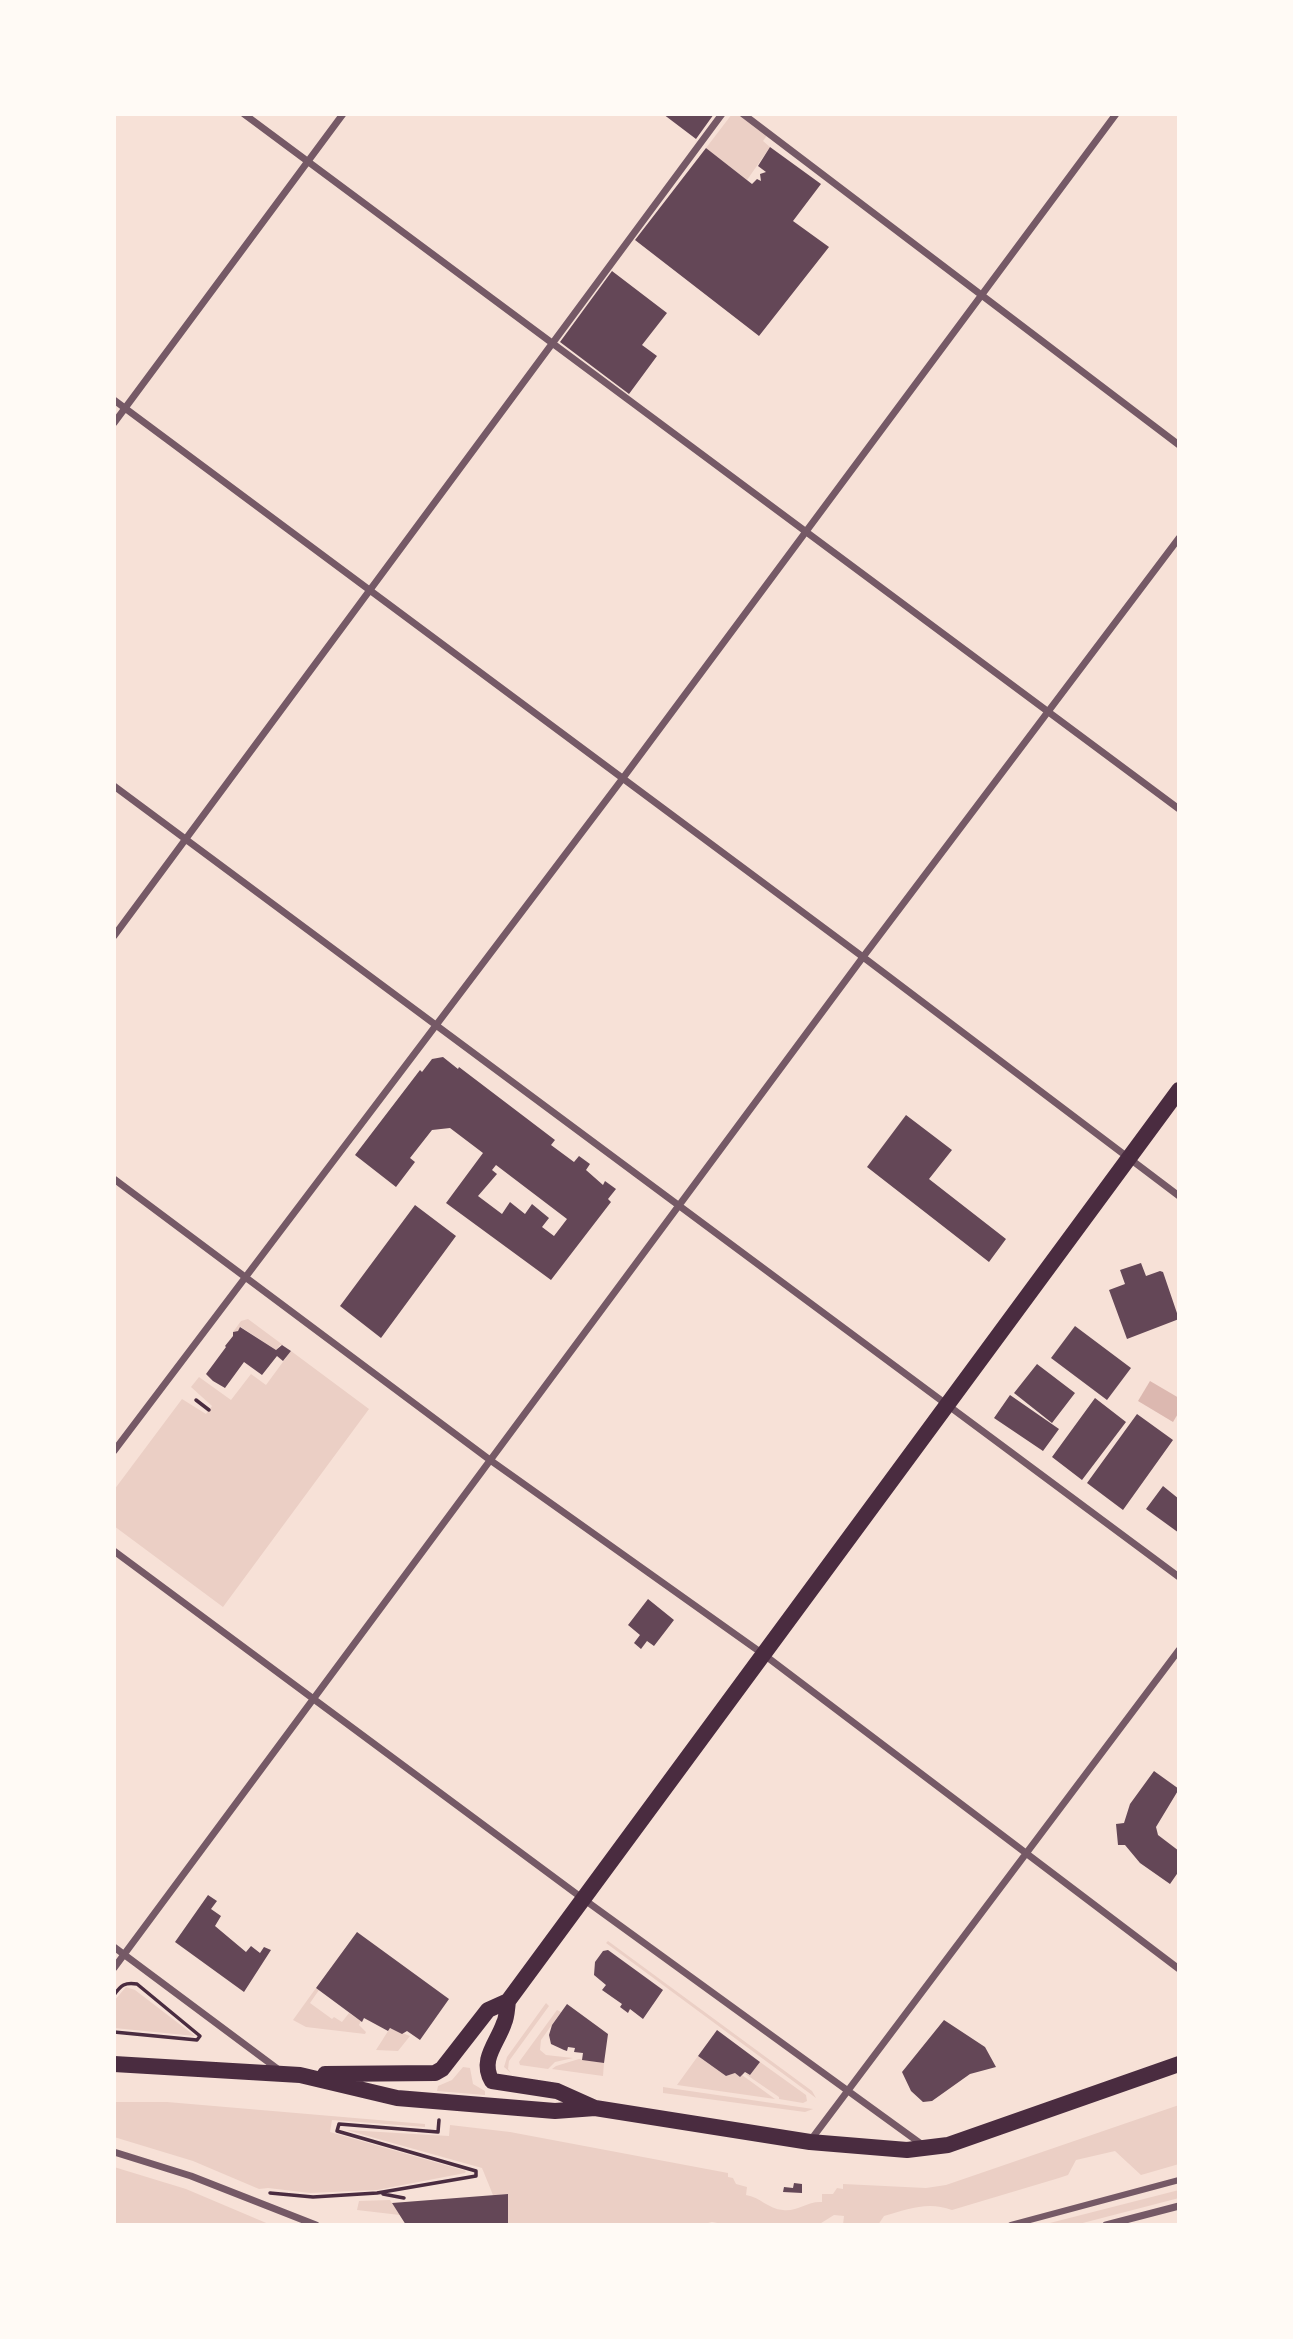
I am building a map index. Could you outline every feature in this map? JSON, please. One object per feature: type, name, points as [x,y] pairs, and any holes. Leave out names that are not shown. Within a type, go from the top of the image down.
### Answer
[{"type":"main road","points":[[595,2108],[557,2091],[492,2081],[488,2072],[488,2057],[505,2023],[508,2001],[1179,1090]]},
{"type":"main road","points":[[300,2075],[435,2073],[442,2069],[488,2010],[508,2001]]},
{"type":"main road","points":[[114,2064],[283,2073],[397,2098],[555,2111],[595,2108],[810,2142],[881,2149],[927,2149],[973,2137],[1179,2064]]},
{"type":"street","points":[[244,114],[1179,809]]},
{"type":"street","points":[[114,423],[343,114]]},
{"type":"street","points":[[114,936],[722,114]]},
{"type":"street","points":[[743,114],[1179,444]]},
{"type":"street","points":[[114,1451],[622,778],[1116,114]]},
{"type":"street","points":[[114,400],[863,957],[1179,1196]]},
{"type":"street","points":[[114,1968],[678,1205],[1179,538]]},
{"type":"street","points":[[114,786],[1179,1577]]},
{"type":"street","points":[[114,1179],[490,1460],[763,1654],[1179,1969]]},
{"type":"street","points":[[114,1551],[582,1898],[927,2149]]},
{"type":"street","points":[[810,2142],[1179,1650]]},
{"type":"street","points":[[114,1947],[283,2073]]},
{"type":"street","points":[[114,2152],[191,2176],[316,2225]]},
{"type":"street","points":[[1011,2225],[1179,2180]]},
{"type":"street","points":[[1106,2225],[1179,2206]]},
{"type":"path","points":[[196,1400],[209,1410]]},
{"type":"path","points":[[114,1995],[127,1982],[137,1984],[200,2036],[197,2040],[114,2032]]},
{"type":"path","points":[[273,2192],[313,2197],[377,2193],[476,2176],[476,2171],[337,2131],[339,2124],[438,2132],[439,2118]]},
{"type":"path","points":[[377,2193],[404,2198]]},
{"type":"shaded area","points":[[732,114],[742,114],[768,134],[763,141],[770,147],[747,180],[706,148]]},
{"type":"shaded area","points":[[248,1319],[283,1345],[276,1350],[241,1327],[233,1332],[241,1321]]},
{"type":"shaded area","points":[[291,1351],[369,1409],[223,1607],[114,1526],[114,1490],[182,1399],[206,1414],[212,1406],[191,1387],[199,1377],[231,1400],[251,1374],[266,1385]]},
{"type":"shaded area","points":[[1150,1381],[1179,1398],[1179,1412],[1173,1422],[1138,1401]]},
{"type":"shaded area","points":[[608,1941],[812,2091],[816,2098],[606,1943]]},
{"type":"shaded area","points":[[126,1987],[135,1990],[195,2036],[114,2028],[114,2001]]},
{"type":"shaded area","points":[[316,1988],[319,1990],[310,2003],[332,2019],[334,2017],[342,2022],[349,2013],[361,2021],[359,2025],[365,2034],[306,2027],[293,2020]]},
{"type":"shaded area","points":[[546,2003],[549,2006],[509,2061],[508,2069],[511,2073],[504,2067],[507,2057]]},
{"type":"shaded area","points":[[557,2010],[561,2012],[541,2040],[540,2050],[546,2055],[573,2058],[555,2062],[548,2069],[520,2065],[519,2062]]},
{"type":"shaded area","points":[[390,2028],[410,2036],[398,2051],[376,2050]]},
{"type":"shaded area","points":[[698,2056],[726,2076],[735,2073],[740,2077],[742,2075],[775,2099],[677,2085]]},
{"type":"shaded area","points":[[579,2059],[604,2063],[603,2076],[552,2069]]},
{"type":"shaded area","points":[[760,2062],[806,2095],[807,2101],[803,2103],[779,2099],[744,2073],[750,2075]]},
{"type":"shaded area","points":[[463,2067],[470,2068],[473,2084],[485,2091],[485,2095],[437,2091],[438,2086],[452,2080]]},
{"type":"shaded area","points":[[663,2087],[813,2109],[805,2112],[663,2093]]},
{"type":"shaded area","points":[[114,2102],[167,2102],[425,2124],[425,2127],[332,2120],[330,2132],[466,2171],[377,2190],[310,2193],[259,2189],[193,2161],[114,2137]]},
{"type":"shaded area","points":[[1179,2105],[1179,2164],[1141,2175],[1115,2151],[1076,2160],[1068,2175],[1059,2178],[952,2210],[935,2206],[910,2209],[884,2216],[878,2225],[843,2225],[844,2216],[834,2215],[818,2225],[728,2225],[712,2222],[700,2225],[508,2225],[508,2194],[493,2195],[482,2168],[346,2130],[449,2136],[450,2125],[510,2132],[728,2173],[728,2177],[733,2178],[736,2184],[747,2187],[746,2195],[773,2208],[788,2210],[822,2202],[822,2194],[833,2194],[837,2188],[843,2189],[843,2184],[926,2188],[946,2185]]},
{"type":"shaded area","points":[[114,2167],[186,2189],[271,2225],[114,2225]]},
{"type":"shaded area","points":[[1179,2190],[1179,2198],[1075,2225],[1042,2225]]},
{"type":"shaded area","points":[[390,2200],[400,2215],[357,2210],[359,2201]]},
{"type":"building","points":[[663,114],[714,114],[696,139]]},
{"type":"building","points":[[770,147],[821,184],[793,221],[829,247],[759,336],[635,240],[706,148],[752,184],[757,179],[761,181],[760,174],[766,172],[758,166]]},
{"type":"building","points":[[612,271],[667,313],[642,345],[657,356],[629,394],[560,342]]},
{"type":"building","points":[[443,1057],[458,1069],[459,1067],[555,1140],[551,1145],[574,1162],[579,1156],[590,1164],[586,1170],[603,1185],[605,1181],[616,1189],[608,1199],[611,1202],[551,1280],[446,1203],[483,1153],[450,1128],[432,1130],[410,1158],[415,1162],[396,1187],[355,1155],[420,1070],[422,1072],[432,1059]],"holes":[[[496,1165],[567,1219],[554,1236],[542,1227],[549,1218],[532,1204],[525,1214],[510,1202],[502,1214],[478,1196],[497,1174],[492,1170]]]},
{"type":"building","points":[[906,1115],[952,1150],[929,1179],[1006,1239],[989,1262],[867,1167]]},
{"type":"building","points":[[415,1205],[456,1236],[381,1338],[340,1306]]},
{"type":"building","points":[[1141,1263],[1146,1276],[1163,1272],[1179,1319],[1127,1339],[1109,1290],[1125,1284],[1120,1270]]},
{"type":"building","points":[[1075,1326],[1131,1368],[1107,1400],[1051,1358]]},
{"type":"building","points":[[240,1327],[276,1350],[282,1345],[291,1351],[283,1361],[277,1356],[262,1375],[244,1362],[225,1388],[206,1374],[226,1347],[233,1332]]},
{"type":"building","points":[[1037,1364],[1075,1393],[1052,1423],[1014,1393]]},
{"type":"building","points":[[1010,1395],[1059,1429],[1043,1451],[994,1418]]},
{"type":"building","points":[[1095,1398],[1126,1422],[1082,1480],[1052,1457]]},
{"type":"building","points":[[1137,1414],[1173,1440],[1123,1510],[1087,1483]]},
{"type":"building","points":[[1163,1486],[1179,1499],[1179,1533],[1146,1509]]},
{"type":"building","points":[[648,1599],[674,1620],[654,1646],[647,1641],[641,1649],[634,1643],[640,1635],[628,1625]]},
{"type":"building","points":[[1154,1771],[1179,1789],[1156,1827],[1158,1835],[1179,1851],[1179,1871],[1170,1884],[1140,1863],[1125,1845],[1118,1845],[1116,1824],[1124,1823],[1130,1804]]},
{"type":"building","points":[[208,1895],[217,1901],[211,1909],[221,1916],[215,1926],[246,1952],[251,1946],[260,1953],[264,1947],[271,1950],[244,1992],[175,1942]]},
{"type":"building","points":[[357,1932],[449,1999],[420,2040],[407,2031],[402,2034],[390,2028],[388,2031],[364,2018],[362,2022],[316,1988]]},
{"type":"building","points":[[608,1950],[663,1990],[643,2019],[630,2009],[628,2013],[620,2007],[622,2004],[602,1990],[606,1985],[594,1975],[595,1962],[603,1951]]},
{"type":"building","points":[[567,2004],[608,2034],[604,2063],[582,2060],[583,2053],[574,2052],[575,2048],[568,2047],[567,2051],[551,2044],[549,2035],[552,2025]]},
{"type":"building","points":[[944,2020],[985,2047],[996,2067],[970,2074],[932,2101],[923,2102],[911,2091],[902,2072]]},
{"type":"building","points":[[717,2030],[760,2062],[750,2075],[745,2072],[740,2077],[735,2073],[726,2076],[698,2056]]},
{"type":"building","points":[[794,2183],[802,2184],[802,2193],[783,2192],[784,2187],[793,2188]]},
{"type":"building","points":[[508,2194],[508,2225],[406,2225],[392,2203]]}]
